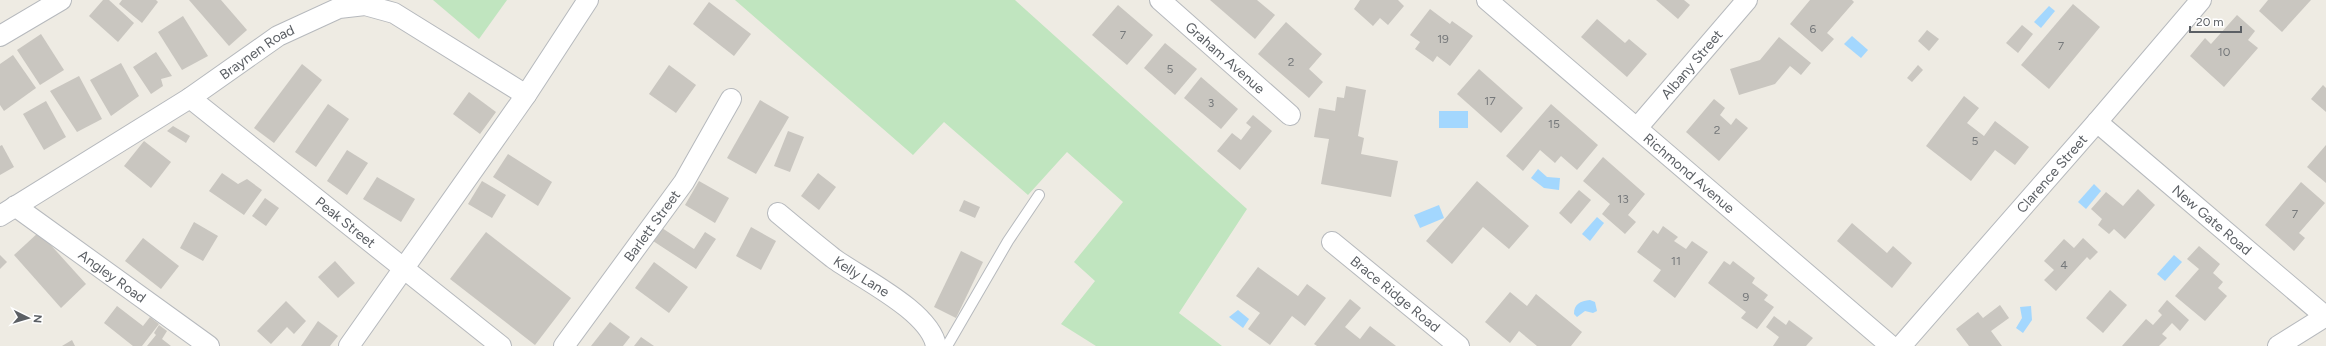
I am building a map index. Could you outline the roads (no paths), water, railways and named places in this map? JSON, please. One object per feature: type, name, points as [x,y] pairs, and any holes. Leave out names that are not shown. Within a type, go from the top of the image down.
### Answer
[{"type":"street","points":[[0,36],[39,5],[61,0]]},
{"type":"street","points":[[349,346],[404,271],[526,96],[588,0]]},
{"type":"street","name":"Graham Avenue","points":[[1160,0],[1290,116]]},
{"type":"street","name":"Richmond Avenue","points":[[1486,0],[1891,346]]},
{"type":"street","name":"Albany Street","points":[[1637,128],[1747,0]]},
{"type":"street","name":"Clarence Street","points":[[1901,346],[2098,122],[2201,0]]},
{"type":"street","name":"Braynen Road","points":[[8,211],[190,98],[278,36],[339,8],[365,4],[394,13],[526,96]]},
{"type":"street","name":"Peak Street","points":[[190,98],[404,271],[501,346]]},
{"type":"street","name":"Barlett Street","points":[[564,346],[684,182],[731,99]]},
{"type":"street","name":"New Gate Road","points":[[2098,122],[2326,316]]},
{"type":"street","name":"Angley Road","points":[[8,211],[209,346]]},
{"type":"street","name":"Kelly Lane","points":[[778,212],[834,258],[903,303],[922,322],[936,346]]},
{"type":"street","name":"Brace Ridge Road","points":[[1332,242],[1459,346]]},
{"type":"street","points":[[2278,346],[2326,316]]},
{"type":"lane","points":[[947,346],[1008,241],[1039,195]]},
{"type":"water","points":[[2049,6],[2055,11],[2041,28],[2034,22]]},
{"type":"water","points":[[1852,36],[1868,50],[1861,58],[1844,44]]},
{"type":"water","points":[[1439,111],[1468,111],[1468,128],[1439,128]]},
{"type":"water","points":[[1538,169],[1547,177],[1560,178],[1559,190],[1544,188],[1531,178]]},
{"type":"water","points":[[2094,184],[2101,191],[2086,209],[2078,202]]},
{"type":"water","points":[[1439,205],[1444,218],[1420,228],[1414,215]]},
{"type":"water","points":[[1597,217],[1604,223],[1590,241],[1582,234]]},
{"type":"water","points":[[2174,255],[2182,262],[2165,281],[2157,274]]},
{"type":"water","points":[[1590,300],[1595,302],[1597,311],[1593,313],[1585,311],[1577,317],[1574,314],[1576,305],[1583,301]]},
{"type":"water","points":[[2031,306],[2032,320],[2023,333],[2016,328],[2022,318],[2020,307]]},
{"type":"water","points":[[1238,310],[1249,319],[1243,328],[1229,317]]}]
